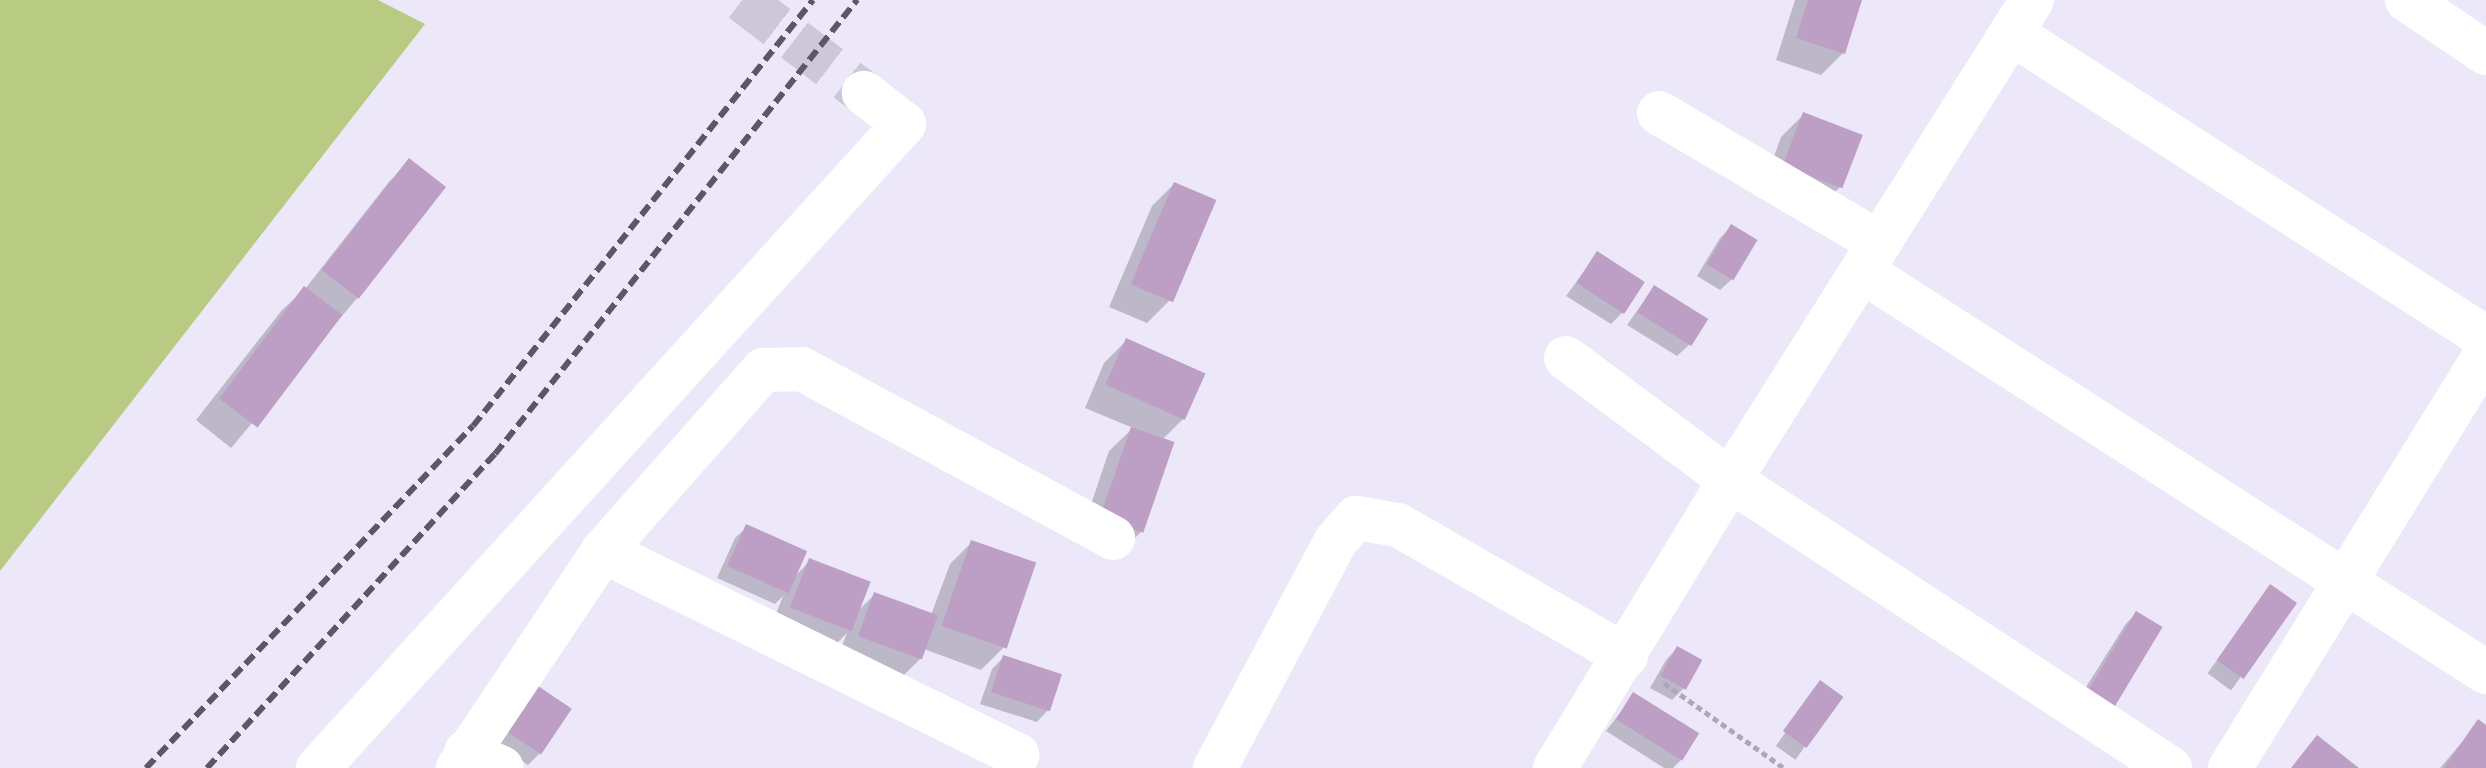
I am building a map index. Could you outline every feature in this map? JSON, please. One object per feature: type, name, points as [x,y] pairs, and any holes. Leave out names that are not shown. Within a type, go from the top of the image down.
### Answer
[{"type":"street","points":[[2407,0],[2486,53]]},
{"type":"street","points":[[1555,768],[1626,656],[1730,480],[2022,16],[2486,338]]},
{"type":"street","points":[[318,768],[904,124],[864,93]]},
{"type":"street","points":[[1659,113],[2345,581],[2486,672]]},
{"type":"street","points":[[2230,768],[2486,353]]},
{"type":"street","points":[[1566,358],[1730,480],[2170,768]]},
{"type":"street","points":[[476,763],[603,551],[763,370],[802,369],[1113,538]]},
{"type":"street","points":[[1215,768],[1335,542],[1356,518],[1398,525],[1626,656]]},
{"type":"street","points":[[603,551],[1018,755]]},
{"type":"path","points":[[1626,656],[1784,768]]},
{"type":"green space","points":[[0,0],[378,0],[425,24],[0,571]]},
{"type":"building","points":[[1808,0],[1862,0],[1845,54],[1796,38]]},
{"type":"building","points":[[1803,112],[1863,135],[1842,188],[1783,165]]},
{"type":"building","points":[[409,158],[446,187],[359,299],[322,270]]},
{"type":"building","points":[[1174,182],[1216,200],[1173,302],[1131,284]]},
{"type":"building","points":[[1731,224],[1758,240],[1733,280],[1707,264]]},
{"type":"building","points":[[1597,251],[1645,282],[1624,314],[1576,283]]},
{"type":"building","points":[[1654,285],[1708,319],[1691,346],[1637,312]]},
{"type":"building","points":[[304,286],[342,315],[257,427],[219,399]]},
{"type":"building","points":[[1126,338],[1205,373],[1185,420],[1105,385]]},
{"type":"building","points":[[1131,427],[1174,442],[1143,533],[1100,518]]},
{"type":"building","points":[[746,524],[807,551],[788,593],[727,566]]},
{"type":"building","points":[[971,540],[1036,562],[1007,649],[941,626]]},
{"type":"building","points":[[809,558],[871,582],[852,631],[790,607]]},
{"type":"building","points":[[2270,584],[2297,603],[2244,679],[2217,660]]},
{"type":"building","points":[[874,592],[938,615],[922,659],[858,636]]},
{"type":"building","points":[[2136,611],[2163,627],[2114,708],[2088,692]]},
{"type":"building","points":[[1677,646],[1702,660],[1686,690],[1661,676]]},
{"type":"building","points":[[1003,655],[1062,674],[1050,711],[991,692]]},
{"type":"building","points":[[1820,680],[1843,697],[1806,748],[1783,731]]},
{"type":"building","points":[[532,682],[572,709],[541,754],[501,728]]},
{"type":"building","points":[[1633,692],[1699,733],[1682,760],[1616,719]]},
{"type":"building","points":[[2478,719],[2486,725],[2486,768],[2444,768]]},
{"type":"building","points":[[2317,735],[2359,768],[2291,768]]},
{"type":"tunnel","points":[[742,0],[864,93]]},
{"type":"railway","points":[[146,768],[473,426],[813,0]]},
{"type":"railway","points":[[207,768],[495,454],[857,0]]}]
